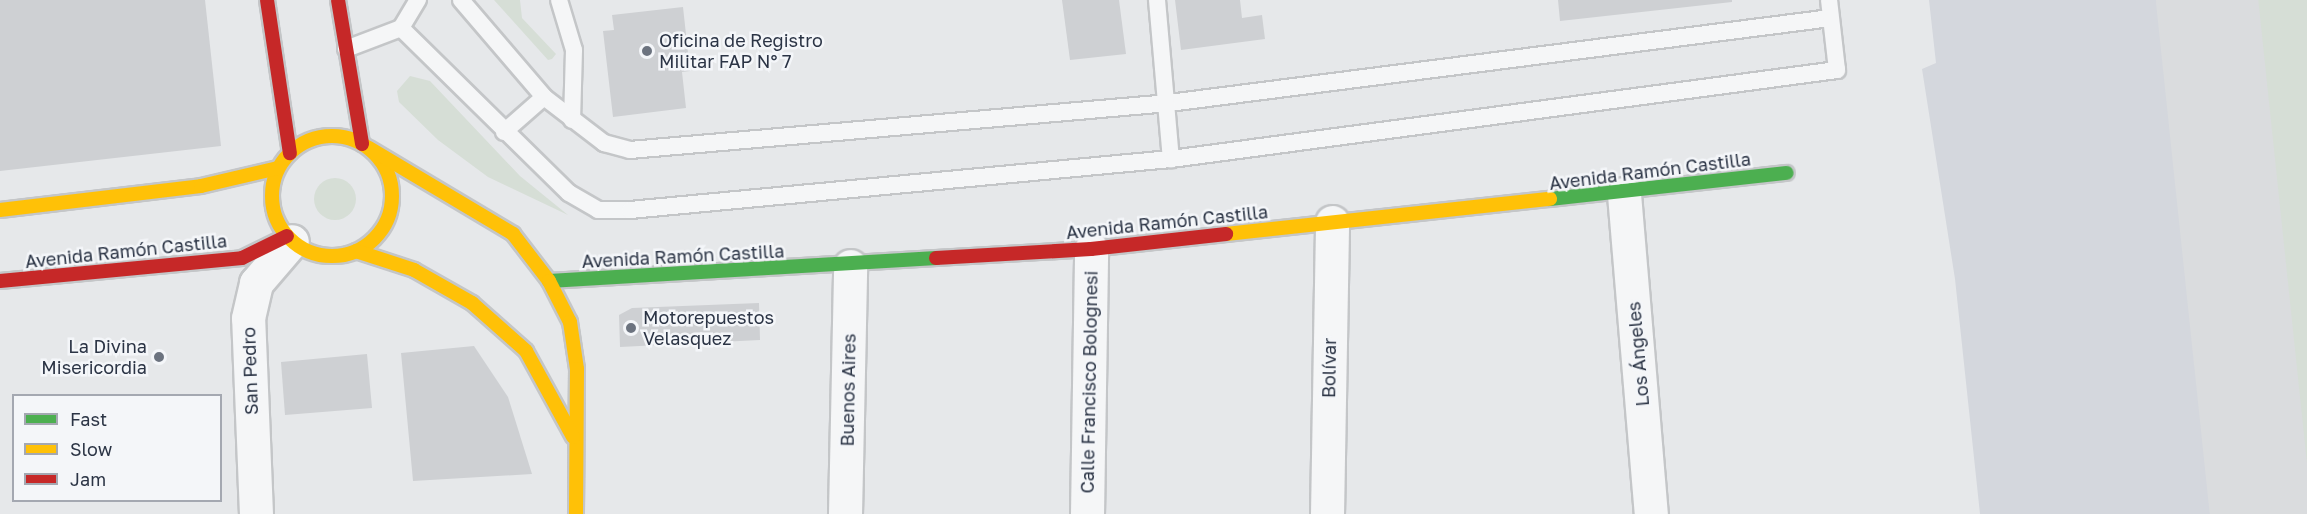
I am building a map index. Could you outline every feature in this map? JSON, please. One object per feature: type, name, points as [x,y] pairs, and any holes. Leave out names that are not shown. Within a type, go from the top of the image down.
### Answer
[{"type":"main road","points":[[267,0],[290,153]]},
{"type":"main road","points":[[338,0],[365,146],[381,161],[392,195],[382,228],[356,251]]},
{"type":"main road","points":[[576,514],[579,449],[570,322],[549,281],[513,234],[365,146],[332,135],[316,137],[290,153],[278,168],[272,204],[289,238],[322,255],[356,251],[414,270],[472,303],[526,351],[550,388],[579,449]]},
{"type":"main road","points":[[0,210],[201,186],[278,168]]},
{"type":"main road","name":"Avenida Ramón Castilla","points":[[549,281],[850,266],[1091,249],[1332,222],[1624,194],[1787,173]]},
{"type":"main road","name":"Avenida Ramón Castilla","points":[[0,281],[242,258],[289,238]]},
{"type":"street","name":"Los Ángeles","points":[[1624,194],[1651,514]]},
{"type":"street","name":"Bolívar","points":[[1327,514],[1332,222]]},
{"type":"street","name":"San Pedro","points":[[256,514],[248,318],[256,283],[289,238]]},
{"type":"street","name":"Calle Francisco Bolognesi","points":[[1087,514],[1091,249]]},
{"type":"street","name":"Buenos Aires","points":[[845,514],[850,266]]},
{"type":"lane","points":[[346,49],[401,28],[418,0]]},
{"type":"lane","points":[[461,0],[544,98],[604,143],[630,150],[1169,103],[1831,18]]},
{"type":"lane","points":[[559,0],[574,50],[572,120]]},
{"type":"lane","points":[[1157,0],[1169,103],[1172,159]]},
{"type":"lane","points":[[401,28],[504,132],[569,193],[598,210],[1172,159],[1837,70],[1829,0]]},
{"type":"lane","points":[[504,132],[544,98]]},
{"type":"shaded area","points":[[494,0],[520,0],[522,18],[556,54],[552,59],[548,60]]},
{"type":"shaded area","points":[[1929,0],[2307,0],[2307,514],[1980,514],[1955,279],[1922,69],[1936,63]]},
{"type":"shaded area","points":[[2251,0],[2307,0],[2307,514],[2306,514]]},
{"type":"shaded area","points":[[410,76],[430,81],[520,176],[568,215],[488,177],[438,140],[399,102],[397,91]]},
{"type":"shaded area","points":[[335,178],[350,184],[356,199],[350,214],[335,220],[320,214],[314,199],[320,184]]},
{"type":"building","points":[[0,0],[205,0],[221,146],[0,171]]},
{"type":"building","points":[[1062,0],[1119,0],[1126,54],[1070,60]]},
{"type":"building","points":[[1175,0],[1240,0],[1242,18],[1262,15],[1265,39],[1181,50]]},
{"type":"building","points":[[1558,0],[1732,0],[1732,2],[1560,21]]},
{"type":"building","name":"Oficina de Registro Militar FAP N° 7","points":[[683,7],[690,71],[682,72],[686,108],[613,117],[603,31],[614,30],[612,15]]},
{"type":"building","points":[[759,303],[760,340],[620,347],[619,315],[632,308]]},
{"type":"building","points":[[474,346],[508,397],[532,474],[413,481],[401,353]]},
{"type":"building","points":[[367,354],[372,408],[285,415],[281,362]]},
{"type":"taxiway","points":[[2207,0],[2261,514]]},
{"type":"traffic: fast","points":[[1550,199],[1787,173]]},
{"type":"traffic: fast","points":[[549,281],[936,258]]},
{"type":"traffic: slow","points":[[332,136],[355,141],[374,154],[387,173],[392,196],[387,219],[374,238],[355,251],[332,256],[309,251],[290,238],[277,219],[272,196],[277,173],[290,154],[309,141],[332,136]]},
{"type":"traffic: slow","points":[[369,148],[513,234],[549,281],[570,322],[577,369],[576,514]]},
{"type":"traffic: slow","points":[[0,210],[201,186],[278,168]]},
{"type":"traffic: slow","points":[[1226,234],[1550,199]]},
{"type":"traffic: slow","points":[[356,251],[414,270],[472,303],[526,351],[573,437]]},
{"type":"traffic: jam","points":[[267,0],[290,153]]},
{"type":"traffic: jam","points":[[338,0],[362,144]]},
{"type":"traffic: jam","points":[[936,258],[1091,249],[1226,234]]},
{"type":"traffic: jam","points":[[0,281],[242,258],[287,236]]},
{"type":"place","name":"Oficina de Registro Militar FAP N° 7","points":[[647,51]]},
{"type":"place","name":"Motorepuestos Velasquez","points":[[631,328]]},
{"type":"place","name":"La Divina Misericordia","points":[[159,357]]}]
